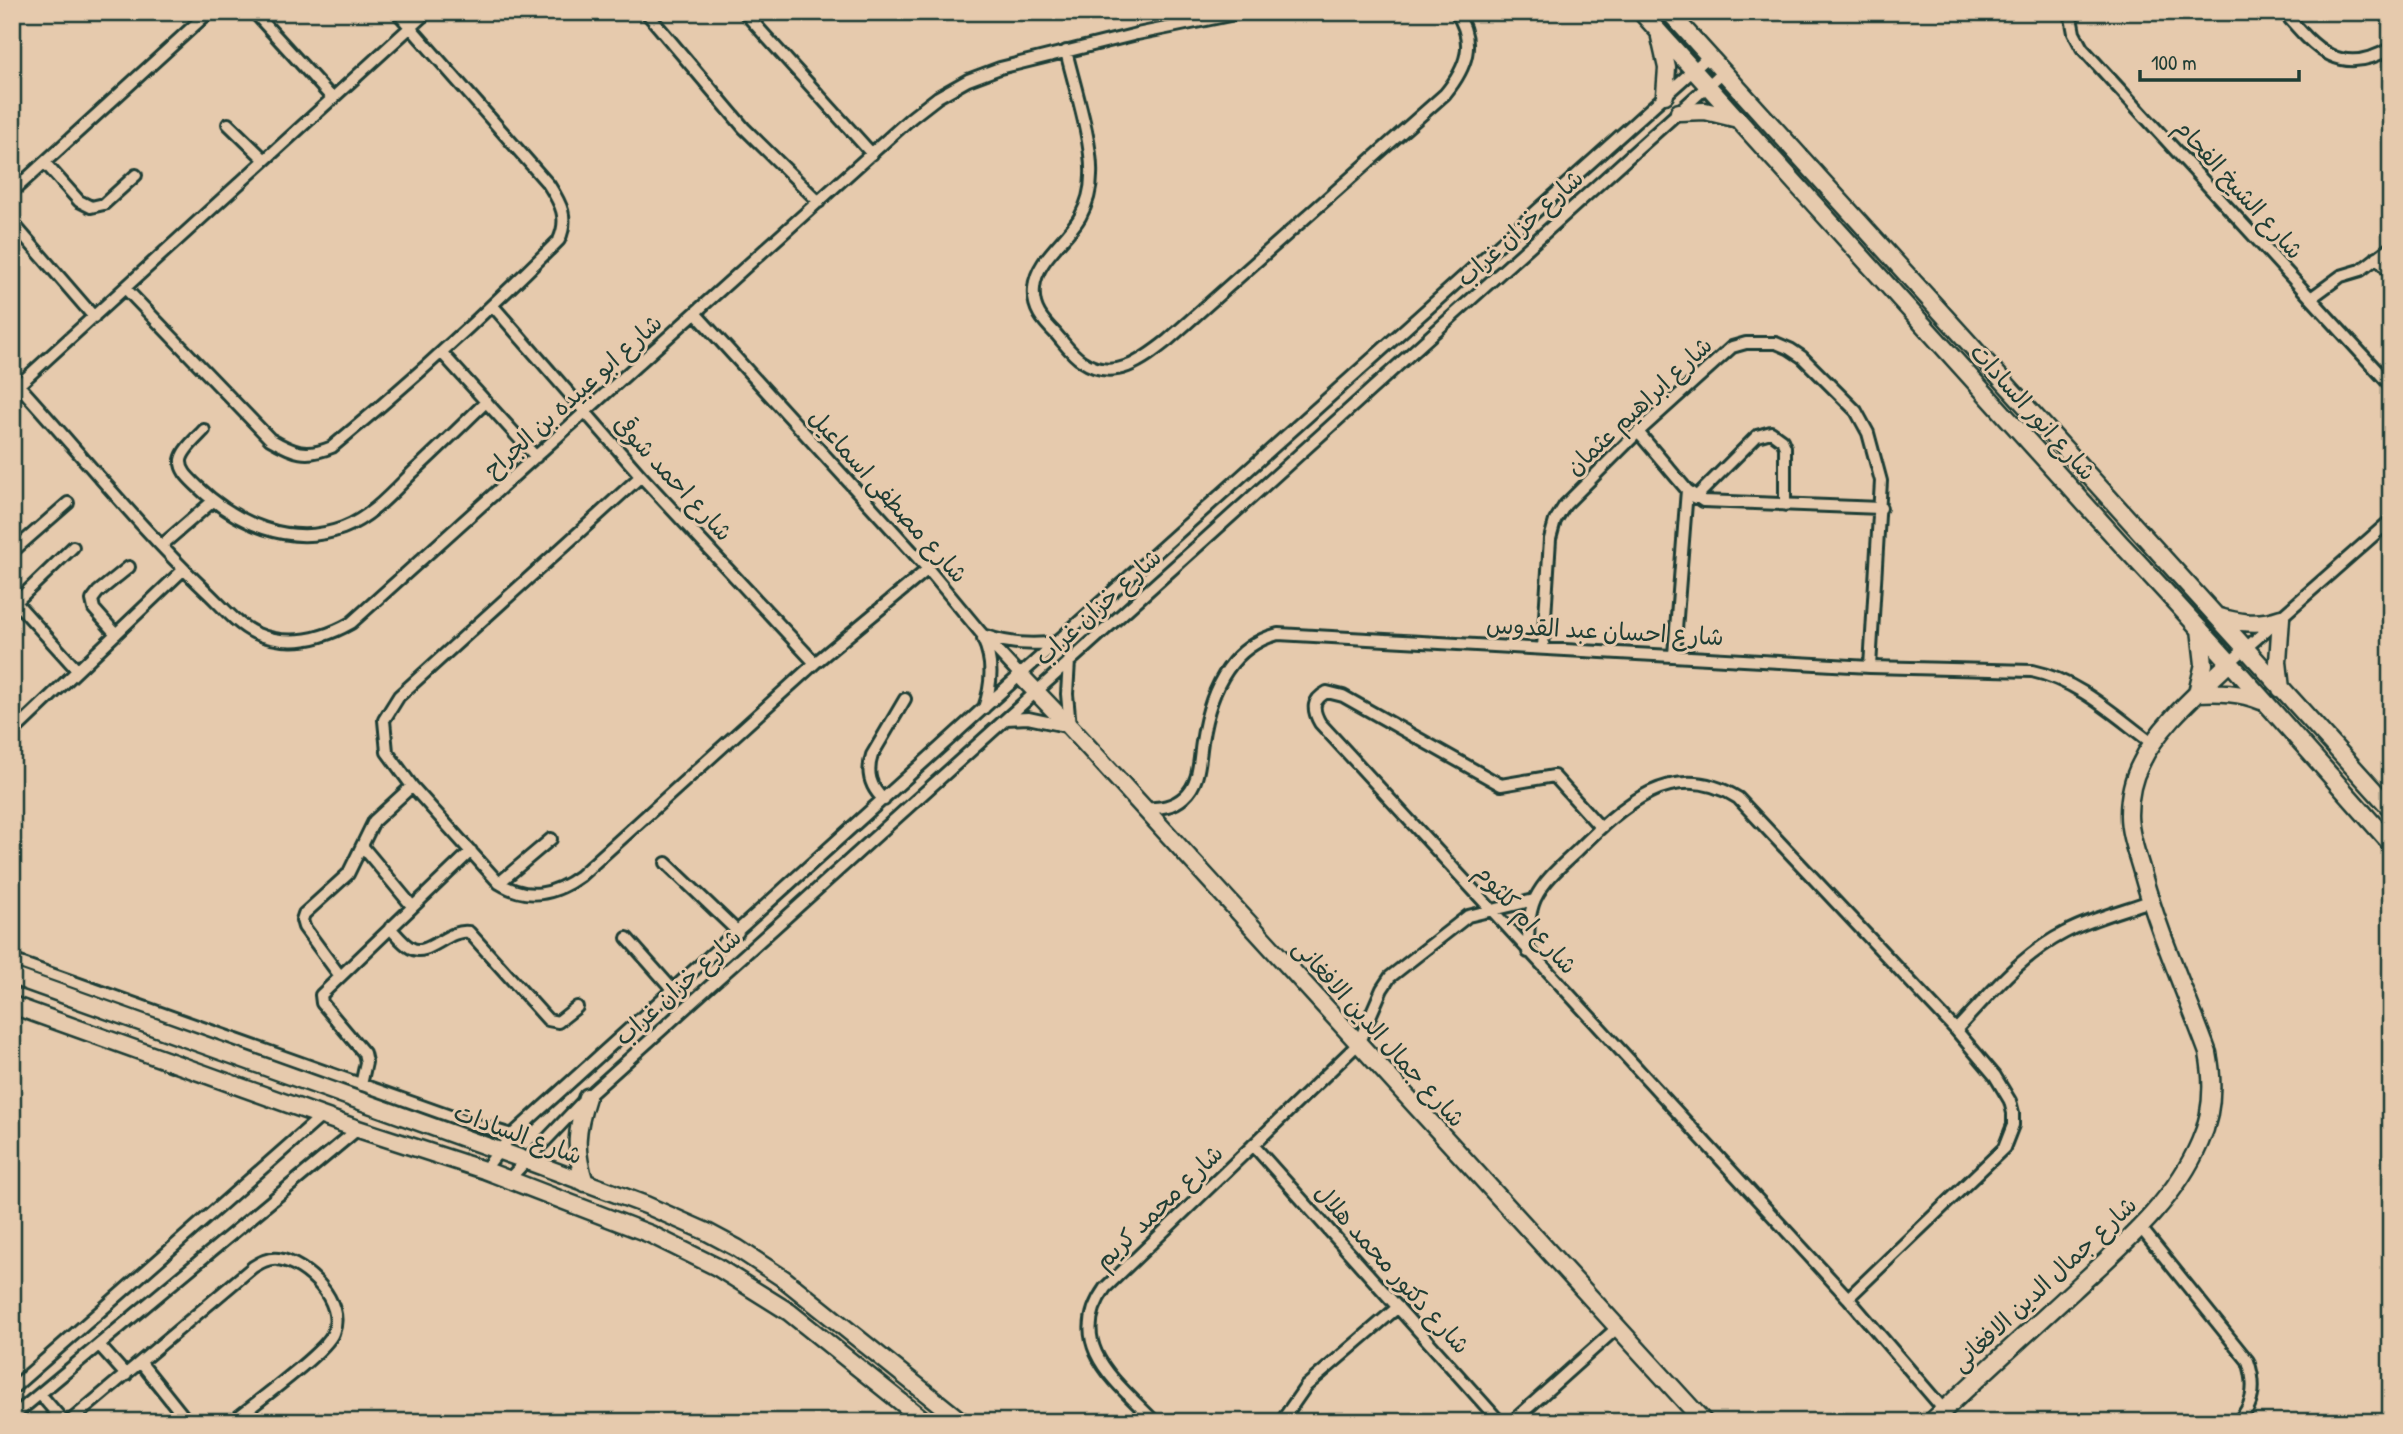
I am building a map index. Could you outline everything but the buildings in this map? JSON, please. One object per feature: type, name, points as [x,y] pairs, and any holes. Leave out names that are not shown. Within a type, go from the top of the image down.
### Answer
[{"type":"street","points":[[12,192],[209,12]]},
{"type":"street","points":[[254,12],[333,99]]},
{"type":"street","points":[[125,288],[270,439],[302,454],[317,453],[332,447],[442,353],[559,240],[564,228],[561,203],[549,185],[397,12]]},
{"type":"street","points":[[14,385],[94,317],[427,12]]},
{"type":"street","points":[[646,12],[744,128],[818,202]]},
{"type":"street","points":[[744,12],[872,154]]},
{"type":"street","name":"شارع ابو عبيده بن الجراح","points":[[14,385],[183,570],[239,623],[254,633],[290,641],[309,640],[332,634],[351,623],[938,97],[968,80],[1000,68],[1222,14],[1245,12]]},
{"type":"street","points":[[1066,51],[1091,156],[1091,177],[1088,198],[1080,217],[1038,272],[1034,303],[1040,318],[1082,361],[1106,369],[1119,369],[1143,361],[1168,340],[1445,94],[1455,82],[1467,52],[1468,37],[1456,12]]},
{"type":"street","name":"شارع انور السادات","points":[[1640,12],[2199,626],[2391,844]]},
{"type":"street","name":"شارع انور السادات","points":[[1669,12],[2391,809]]},
{"type":"street","name":"شارع الشيخ الفحام","points":[[2070,12],[2074,33],[2082,48],[2391,386]]},
{"type":"street","points":[[2284,12],[2311,44],[2331,56],[2354,61],[2376,57],[2391,48]]},
{"type":"street","points":[[1658,31],[1667,68],[1665,95]]},
{"type":"street","name":"شارع خزان غراب","points":[[484,1170],[512,1135],[1709,56]]},
{"type":"street","name":"شارع خزان غراب","points":[[508,1180],[587,1097],[1723,72]]},
{"type":"street","points":[[1679,112],[1705,111],[1738,119]]},
{"type":"street","points":[[228,124],[265,160]]},
{"type":"street","points":[[45,163],[79,201],[91,207],[104,204],[136,175]]},
{"type":"street","points":[[12,222],[94,317]]},
{"type":"street","points":[[2311,298],[2341,276],[2354,273],[2391,247]]},
{"type":"street","points":[[2377,257],[2391,274]]},
{"type":"street","name":"شارع احمد شوقى","points":[[493,306],[585,414],[815,663]]},
{"type":"street","name":"شارع مصطفى اسماعيل","points":[[695,314],[928,569],[1020,675]]},
{"type":"street","points":[[1394,339],[1410,355]]},
{"type":"street","name":"شارع ابراهيم عثمان","points":[[1543,648],[1550,539],[1555,521],[1565,505],[1638,432],[1732,347],[1754,342],[1776,343],[1802,357],[1856,411],[1876,457],[1881,481],[1881,508],[1870,667]]},
{"type":"street","points":[[442,353],[537,457]]},
{"type":"street","points":[[204,430],[183,454],[181,464],[189,477],[213,501],[244,521],[292,534],[319,535],[343,528],[378,507],[486,402]]},
{"type":"street","points":[[1638,432],[1691,494],[1712,502],[1881,508]]},
{"type":"street","points":[[1674,655],[1691,494],[1757,436],[1771,432],[1783,440],[1785,447],[1785,505]]},
{"type":"street","points":[[641,476],[394,703],[384,720],[387,752],[412,786],[499,883],[510,890],[536,895],[549,894],[567,886],[815,663],[928,569]]},
{"type":"street","points":[[162,545],[213,501]]},
{"type":"street","points":[[12,552],[68,503]]},
{"type":"street","name":"شارع جمال الدين الافغانى","points":[[1930,1422],[2141,1228],[2181,1178],[2197,1150],[2212,1102],[2213,1077],[2208,1053],[2150,901],[2133,841],[2129,816],[2132,788],[2140,764],[2152,743],[2197,693],[2391,520]]},
{"type":"street","points":[[73,548],[14,600],[78,670]]},
{"type":"street","points":[[116,634],[94,610],[92,600],[129,567]]},
{"type":"street","points":[[12,733],[183,570]]},
{"type":"street","points":[[2214,616],[2247,623],[2266,623],[2281,618],[2278,662],[2281,689]]},
{"type":"street","points":[[2199,626],[2204,664],[2197,693],[2237,694],[2265,702]]},
{"type":"street","points":[[981,633],[1000,641],[1026,644],[1059,642]]},
{"type":"street","points":[[981,633],[991,663],[989,693],[983,710]]},
{"type":"street","name":"شارع احسان عبد القدوس","points":[[1143,809],[1168,807],[1187,795],[1197,775],[1207,716],[1220,678],[1245,650],[1266,637],[1291,633],[1870,667],[2032,671],[2053,676],[2077,687],[2152,743]]},
{"type":"street","points":[[1006,719],[1028,718],[1070,727],[1066,694],[1069,662]]},
{"type":"street","name":"شارع جمال الدين الافغانى","points":[[1020,675],[1704,1422]]},
{"type":"street","name":"شارع ام كلثوم","points":[[1601,827],[1554,776],[1501,785],[1343,696],[1327,692],[1314,703],[1314,713],[1320,723],[1848,1298],[1944,1410]]},
{"type":"street","points":[[884,800],[873,788],[869,764],[905,699]]},
{"type":"street","points":[[1528,952],[1528,927],[1534,900],[1545,882],[1601,827],[1642,794],[1673,783],[1707,784],[1738,797],[1956,1030],[2004,1089],[2013,1113],[2010,1137],[2004,1148],[1848,1298]]},
{"type":"street","points":[[340,976],[304,927],[304,914],[348,874],[374,821],[412,786]]},
{"type":"street","points":[[499,883],[551,839]]},
{"type":"street","points":[[363,847],[412,906]]},
{"type":"street","points":[[361,1085],[366,1062],[364,1053],[321,999],[321,995],[471,851]]},
{"type":"street","points":[[666,863],[738,932]]},
{"type":"street","points":[[1358,1044],[1390,977],[1468,916],[1534,900]]},
{"type":"street","points":[[1956,1030],[2016,968],[2044,944],[2065,932],[2150,901]]},
{"type":"street","points":[[390,928],[411,949],[418,951],[461,930],[469,932],[548,1020],[558,1022],[577,1007]]},
{"type":"street","points":[[627,938],[673,990]]},
{"type":"street","points":[[12,960],[361,1085],[512,1135]]},
{"type":"street","name":"شارع السادات","points":[[12,976],[525,1160],[684,1222],[755,1259],[812,1300],[962,1422]]},
{"type":"street","name":"شارع السادات","points":[[12,1005],[358,1129],[484,1170],[650,1234],[717,1267],[789,1312],[926,1422]]},
{"type":"street","name":"شارع محمد كريم","points":[[1155,1422],[1107,1372],[1100,1361],[1090,1337],[1091,1314],[1105,1288],[1358,1044]]},
{"type":"street","points":[[585,1183],[576,1145],[580,1118],[587,1097]]},
{"type":"street","points":[[12,1389],[323,1115]]},
{"type":"street","points":[[12,1417],[358,1129]]},
{"type":"street","name":"شارع دكتور محمد هلال","points":[[1253,1144],[1500,1422]]},
{"type":"street","points":[[2141,1228],[2248,1361],[2252,1374],[2251,1401],[2246,1413],[2237,1422]]},
{"type":"street","points":[[40,1394],[67,1422],[126,1376],[253,1267],[276,1259],[288,1262],[300,1268],[321,1287],[330,1300],[334,1312],[333,1334],[320,1350],[232,1422]]},
{"type":"street","points":[[1281,1422],[1306,1387],[1398,1307]]},
{"type":"street","points":[[1512,1422],[1618,1327]]},
{"type":"street","points":[[100,1346],[126,1376]]},
{"type":"street","points":[[141,1363],[188,1422]]}]
